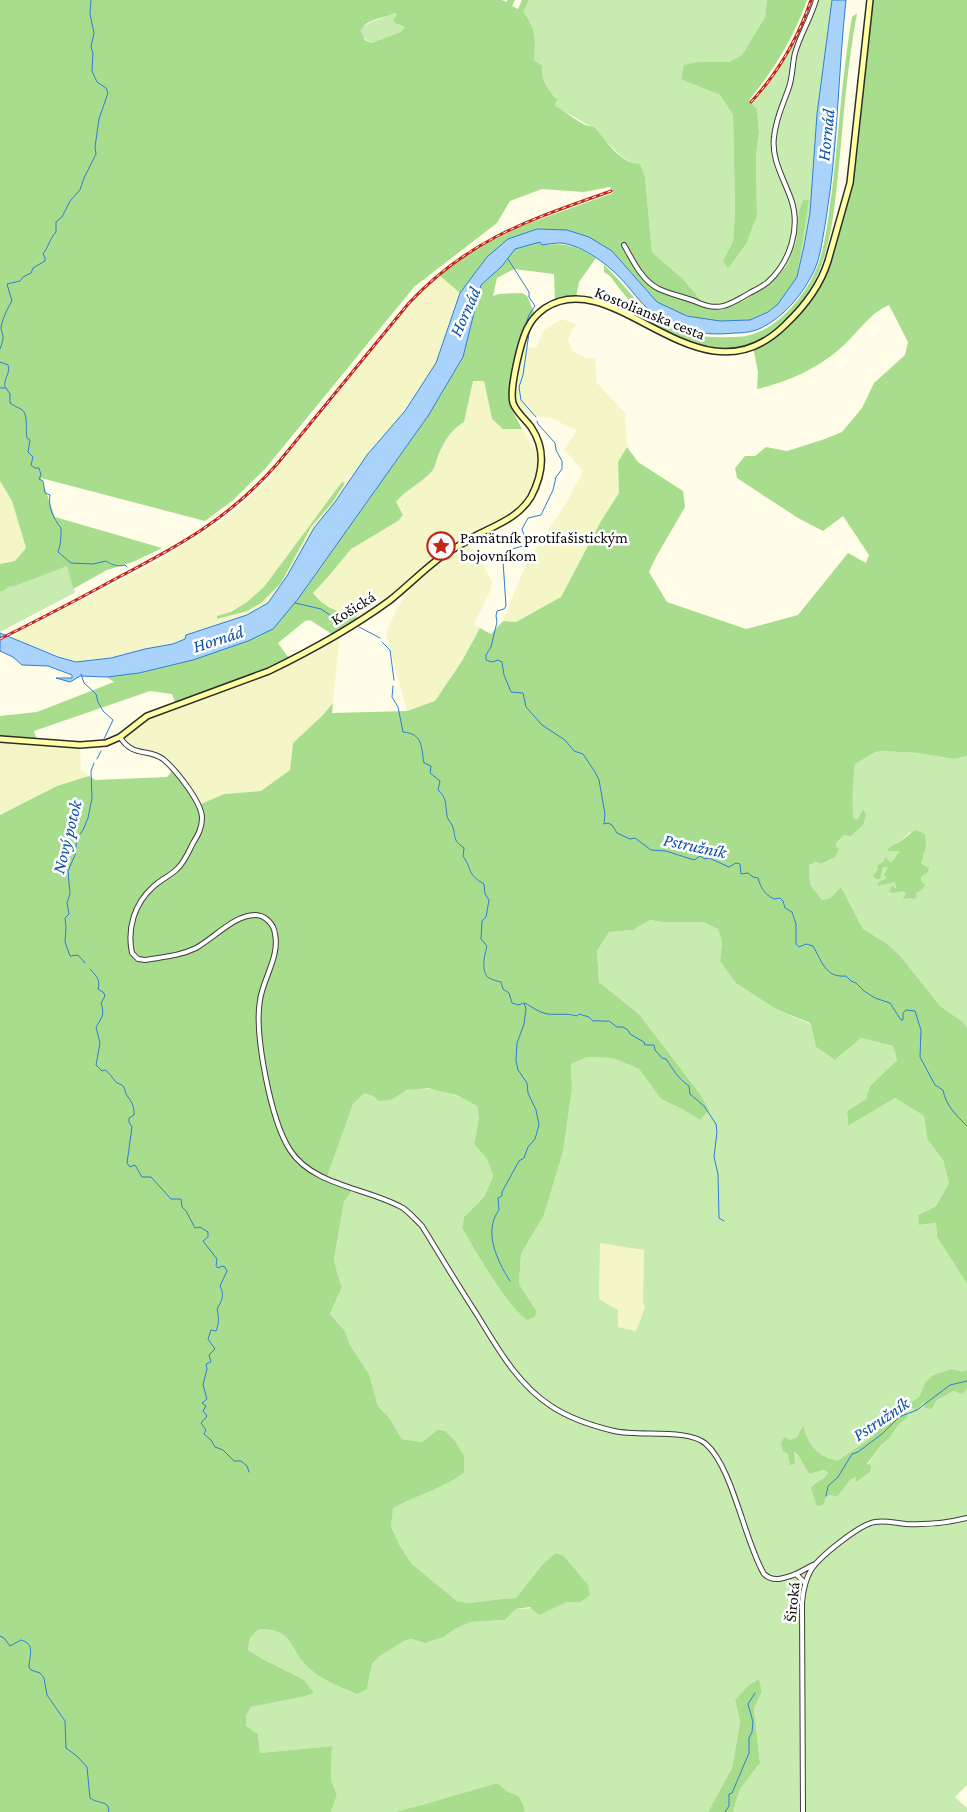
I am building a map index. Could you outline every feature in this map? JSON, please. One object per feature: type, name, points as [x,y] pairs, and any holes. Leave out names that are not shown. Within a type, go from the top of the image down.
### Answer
[{"type":"street","points":[[624,245],[631,260],[652,284],[665,291],[713,307],[725,306],[738,300],[762,287],[776,273],[792,245],[794,217],[791,199],[776,158],[773,140],[774,131],[779,110],[791,83],[796,51],[816,0]]},
{"type":"street","name":"Kostolianska cesta","points":[[527,330],[535,317],[546,308],[555,303],[570,300],[596,302],[620,311],[669,337],[698,348],[725,352],[753,347],[765,342],[782,329],[806,302],[824,274],[846,197],[852,167],[870,0]]},
{"type":"street","name":"Košická","points":[[0,739],[80,745],[104,744],[120,737],[147,716],[269,671],[287,662],[352,625],[390,600],[442,556],[520,511],[531,496],[541,470],[542,456],[532,429],[513,403],[514,376],[527,330]]},
{"type":"street","points":[[120,737],[129,747],[162,758],[189,788],[202,811],[200,830],[179,868],[152,887],[134,912],[130,930],[132,953],[138,959],[145,960],[188,952],[244,917],[255,915],[266,918],[272,925],[276,944],[259,1001],[260,1046],[266,1077],[283,1138],[299,1162],[310,1171],[395,1205],[412,1216],[422,1226],[515,1373],[537,1396],[552,1407],[598,1428],[637,1435],[689,1436],[706,1444],[723,1470],[764,1574],[769,1578],[778,1580],[796,1574],[815,1564]]},
{"type":"street","name":"Široká","points":[[802,1812],[802,1603],[805,1583],[815,1564],[854,1533],[870,1523],[881,1521],[924,1524],[967,1518]]},
{"type":"street","points":[[796,1574],[805,1583]]},
{"type":"green space","points":[[0,0],[502,0],[506,2],[508,0],[515,0],[512,6],[518,9],[522,0],[529,0],[523,12],[533,29],[535,41],[534,60],[542,66],[545,84],[557,99],[555,106],[584,124],[594,127],[620,156],[633,163],[640,164],[645,177],[652,252],[683,279],[706,306],[744,301],[779,275],[788,264],[796,243],[799,212],[803,200],[809,200],[797,277],[778,304],[768,312],[750,320],[720,321],[699,319],[672,311],[657,302],[612,251],[567,230],[487,257],[460,293],[439,275],[473,250],[524,225],[613,193],[610,187],[584,192],[542,189],[510,201],[497,223],[414,287],[265,469],[232,501],[205,521],[41,478],[55,517],[162,548],[133,562],[107,570],[73,589],[67,566],[0,591],[0,564],[15,561],[26,548],[12,501],[0,481]],"holes":[[[397,14],[393,20],[395,23],[405,27],[401,32],[371,43],[365,40],[361,31],[363,27],[376,19]]]},
{"type":"green space","points":[[529,0],[767,0],[765,17],[742,55],[729,62],[699,62],[681,78],[720,95],[733,115],[735,212],[733,241],[723,261],[757,215],[756,156],[759,132],[757,109],[752,103],[788,55],[812,0],[832,0],[817,114],[810,213],[800,264],[789,268],[744,301],[706,306],[683,279],[652,252],[645,177],[640,165],[633,164],[621,156],[590,126],[555,106],[556,97],[541,78],[534,60],[531,23],[522,12]]},
{"type":"green space","points":[[767,0],[807,0],[796,27],[782,53],[767,77],[749,100],[757,109],[759,132],[756,156],[757,215],[746,244],[728,268],[723,261],[733,241],[735,212],[733,115],[720,95],[681,79],[684,65],[699,62],[729,62],[742,55],[765,17]]},
{"type":"green space","points":[[870,0],[967,0],[967,756],[954,759],[917,753],[882,751],[876,752],[855,764],[852,798],[854,819],[858,819],[863,809],[866,815],[863,825],[851,836],[844,835],[837,842],[836,846],[839,849],[835,857],[822,864],[816,862],[809,865],[810,884],[822,900],[830,898],[841,887],[863,929],[886,943],[900,956],[940,1006],[963,1022],[967,1028],[967,1284],[937,1237],[936,1223],[919,1225],[918,1215],[936,1206],[949,1183],[943,1160],[927,1139],[924,1116],[895,1098],[848,1126],[847,1111],[866,1099],[870,1086],[897,1060],[893,1046],[861,1038],[835,1060],[816,1047],[810,1023],[778,1010],[736,983],[720,961],[722,942],[718,929],[703,922],[661,922],[650,920],[633,930],[609,932],[597,951],[599,982],[639,1014],[700,1094],[709,1110],[700,1120],[661,1099],[639,1069],[613,1058],[587,1057],[571,1064],[572,1089],[563,1152],[544,1215],[521,1254],[519,1284],[537,1312],[534,1317],[527,1320],[509,1302],[462,1228],[464,1217],[484,1197],[493,1176],[487,1159],[474,1144],[479,1118],[477,1106],[456,1095],[428,1088],[407,1090],[391,1100],[379,1101],[373,1096],[364,1093],[353,1104],[326,1179],[354,1187],[344,1202],[334,1260],[342,1287],[330,1314],[345,1331],[350,1345],[369,1374],[378,1406],[390,1419],[402,1439],[422,1442],[437,1430],[445,1431],[455,1441],[464,1456],[464,1473],[446,1484],[393,1508],[391,1526],[400,1546],[412,1564],[457,1601],[469,1603],[516,1598],[542,1565],[556,1553],[564,1556],[588,1585],[590,1595],[580,1602],[567,1602],[539,1615],[530,1607],[516,1609],[505,1620],[471,1622],[455,1629],[444,1637],[425,1643],[411,1639],[404,1641],[380,1656],[372,1664],[367,1689],[357,1694],[332,1683],[314,1672],[302,1661],[285,1636],[279,1632],[259,1629],[250,1638],[248,1650],[304,1680],[314,1693],[251,1707],[246,1716],[246,1726],[258,1734],[260,1753],[332,1746],[331,1779],[337,1795],[331,1812],[0,1812],[0,815],[57,786],[89,776],[95,780],[167,777],[173,770],[201,804],[224,794],[261,791],[290,770],[293,743],[333,703],[332,713],[407,711],[435,701],[462,661],[480,628],[491,634],[503,621],[516,622],[561,597],[601,521],[619,493],[618,462],[627,447],[638,462],[683,491],[685,507],[649,572],[667,602],[746,629],[798,615],[848,553],[866,563],[869,555],[843,516],[823,531],[798,518],[737,478],[735,468],[745,456],[755,456],[766,447],[787,451],[842,432],[862,408],[874,383],[905,355],[908,342],[889,305],[872,316],[849,340],[818,365],[782,382],[757,389],[758,372],[753,347],[774,336],[790,321],[824,274],[843,210],[858,113]]},
{"type":"green space","points":[[395,13],[397,14],[393,20],[399,25],[406,27],[401,32],[371,43],[363,37],[361,30],[366,25]]},
{"type":"green space","points":[[857,13],[847,80],[831,230],[823,261],[808,292],[784,321],[769,333],[737,348],[720,348],[695,343],[656,326],[637,309],[610,276],[604,272],[604,265],[640,304],[655,317],[687,333],[703,336],[742,337],[765,329],[791,308],[811,281],[819,262],[826,232],[849,38],[852,17]]},
{"type":"green space","points":[[540,242],[542,245],[558,244],[570,246],[596,258],[579,282],[576,297],[555,303],[554,274],[514,269],[497,278],[493,296],[522,293],[527,296],[534,312],[534,322],[518,361],[511,389],[510,406],[522,429],[503,429],[492,419],[484,381],[473,381],[464,422],[455,428],[445,441],[432,471],[404,493],[396,502],[403,515],[398,521],[351,549],[313,593],[329,607],[341,613],[362,618],[335,636],[310,620],[305,621],[278,643],[291,661],[176,705],[172,694],[150,691],[34,731],[37,740],[0,739],[0,716],[37,712],[114,682],[107,677],[139,673],[193,660],[298,599],[428,416],[463,357],[481,285],[502,266],[515,249]]},
{"type":"green space","points":[[439,275],[460,293],[436,363],[405,411],[367,455],[335,502],[314,528],[287,576],[268,603],[247,615],[186,635],[185,639],[173,644],[111,658],[76,662],[24,643],[12,636],[162,559],[228,517],[268,480],[403,313]]},
{"type":"green space","points":[[561,319],[577,324],[568,339],[573,352],[587,358],[595,358],[597,383],[625,413],[627,447],[618,462],[619,493],[601,521],[561,597],[516,622],[503,621],[526,564],[568,500],[583,471],[564,449],[577,431],[551,418],[518,411],[510,399],[518,361],[524,346],[536,348],[544,330]]},
{"type":"green space","points":[[471,381],[484,381],[492,419],[503,429],[522,429],[536,451],[540,465],[530,501],[521,509],[467,542],[480,559],[492,582],[491,589],[474,624],[480,628],[462,661],[435,701],[407,711],[386,634],[399,605],[410,589],[408,586],[362,618],[340,613],[320,601],[313,593],[365,531]]},
{"type":"green space","points":[[0,481],[12,501],[26,548],[15,561],[0,564]]},
{"type":"green space","points":[[342,482],[345,483],[332,503],[311,527],[281,583],[261,603],[247,611],[217,619],[217,616],[231,612],[247,602],[264,587]]},
{"type":"green space","points":[[67,565],[73,589],[76,592],[0,632],[0,591]]},
{"type":"green space","points":[[340,632],[333,703],[293,743],[290,770],[261,791],[224,794],[201,804],[167,765],[158,760],[129,751],[118,741],[143,720],[253,679]]},
{"type":"green space","points":[[0,739],[80,747],[81,770],[89,776],[57,786],[0,815]]},
{"type":"green space","points":[[876,752],[917,753],[954,759],[967,756],[967,1028],[963,1022],[940,1006],[886,943],[863,929],[841,887],[830,898],[822,900],[810,884],[809,864],[816,862],[823,864],[835,857],[837,842],[844,835],[856,832],[863,809],[858,819],[854,819],[851,797],[855,764]],"holes":[[[910,832],[926,847],[921,864],[921,881],[916,892],[906,894],[904,890],[889,890],[897,886],[889,867],[883,867],[874,876],[884,861],[891,863],[901,851],[899,843]]]},
{"type":"green space","points":[[916,830],[925,834],[926,847],[921,864],[929,868],[928,872],[921,877],[921,881],[925,885],[923,889],[916,893],[917,897],[914,899],[904,899],[906,894],[904,891],[892,893],[889,891],[892,886],[896,888],[895,882],[877,886],[879,882],[887,878],[884,875],[888,867],[883,867],[880,879],[876,879],[873,876],[878,869],[877,866],[884,861],[885,857],[891,863],[900,851],[887,851],[890,847]]},
{"type":"green space","points":[[650,920],[661,922],[703,922],[718,928],[722,942],[720,961],[778,1010],[810,1024],[816,1047],[835,1060],[861,1038],[893,1046],[897,1060],[870,1086],[866,1099],[847,1111],[848,1126],[895,1098],[924,1116],[927,1139],[943,1160],[949,1183],[936,1206],[918,1215],[920,1225],[936,1223],[937,1237],[967,1284],[967,1370],[962,1373],[952,1369],[933,1375],[926,1381],[919,1397],[900,1410],[892,1421],[885,1422],[872,1437],[837,1461],[817,1452],[805,1435],[802,1426],[797,1437],[790,1440],[793,1452],[798,1455],[809,1474],[824,1470],[828,1473],[811,1488],[816,1505],[824,1504],[826,1497],[831,1495],[837,1497],[851,1479],[856,1476],[856,1481],[882,1444],[889,1439],[898,1425],[907,1418],[907,1411],[925,1402],[932,1409],[937,1400],[954,1391],[962,1393],[967,1389],[967,1785],[955,1797],[967,1808],[967,1812],[733,1812],[740,1789],[760,1763],[754,1708],[762,1692],[759,1679],[735,1700],[740,1722],[732,1768],[708,1812],[524,1812],[525,1807],[519,1796],[508,1792],[497,1783],[395,1812],[331,1812],[337,1795],[331,1779],[332,1746],[260,1753],[258,1734],[246,1726],[246,1716],[251,1707],[313,1693],[248,1650],[250,1638],[259,1629],[279,1628],[367,1689],[372,1664],[380,1656],[404,1641],[411,1639],[425,1643],[444,1637],[455,1629],[471,1622],[505,1620],[516,1609],[553,1607],[567,1602],[580,1602],[588,1585],[564,1556],[542,1565],[516,1598],[469,1603],[457,1601],[412,1564],[400,1546],[391,1526],[392,1508],[446,1484],[464,1473],[437,1430],[422,1442],[402,1439],[390,1419],[378,1406],[369,1374],[350,1345],[345,1331],[330,1314],[342,1287],[334,1261],[344,1202],[353,1187],[325,1179],[353,1104],[364,1092],[391,1100],[407,1091],[427,1088],[453,1095],[477,1106],[479,1118],[474,1144],[487,1159],[493,1176],[484,1197],[464,1217],[462,1228],[513,1306],[537,1312],[519,1284],[521,1254],[544,1215],[563,1152],[572,1089],[571,1064],[587,1057],[613,1058],[639,1069],[661,1099],[700,1120],[700,1094],[639,1014],[599,982],[597,951],[609,932],[633,930]],"holes":[[[600,1243],[644,1250],[643,1302],[645,1307],[636,1331],[618,1327],[618,1310],[599,1299]]]},
{"type":"green space","points":[[600,1243],[644,1249],[643,1302],[645,1307],[636,1331],[618,1327],[599,1299]]},
{"type":"green space","points":[[952,1369],[962,1372],[967,1370],[967,1389],[962,1394],[954,1391],[937,1400],[932,1409],[925,1408],[924,1402],[916,1410],[912,1408],[907,1411],[907,1418],[898,1425],[889,1439],[882,1444],[867,1464],[871,1465],[870,1472],[856,1482],[856,1477],[851,1479],[837,1497],[830,1495],[826,1497],[824,1504],[816,1505],[811,1488],[828,1473],[824,1470],[809,1474],[798,1455],[794,1452],[795,1464],[790,1465],[788,1454],[783,1451],[781,1443],[784,1437],[790,1440],[797,1437],[803,1425],[806,1435],[814,1448],[827,1458],[837,1461],[872,1437],[885,1422],[892,1420],[900,1410],[919,1397],[926,1381],[933,1375]]},
{"type":"green space","points":[[759,1679],[762,1692],[754,1708],[760,1763],[740,1789],[733,1812],[708,1812],[732,1768],[740,1722],[735,1700],[749,1685]]},
{"type":"green space","points":[[497,1783],[508,1792],[519,1796],[525,1808],[524,1812],[395,1812],[425,1804]]},
{"type":"water","name":"Hornád","points":[[832,0],[846,0],[833,165],[823,239],[810,280],[792,304],[777,318],[761,328],[745,332],[714,334],[694,332],[665,321],[651,311],[611,269],[587,252],[561,243],[542,245],[540,242],[515,249],[502,266],[481,285],[463,357],[428,416],[298,599],[273,629],[248,641],[193,660],[139,673],[107,677],[80,676],[70,682],[56,678],[72,678],[72,675],[48,666],[22,665],[13,657],[0,651],[0,633],[58,657],[76,662],[111,658],[173,644],[185,639],[186,635],[247,615],[268,603],[287,576],[314,528],[335,502],[367,455],[405,411],[436,363],[460,293],[487,257],[508,239],[537,229],[567,230],[589,237],[612,251],[657,302],[687,316],[720,321],[750,320],[768,312],[778,304],[797,277],[804,246],[810,213],[817,114]]},
{"type":"waterway","points":[[0,349],[3,338],[2,323],[12,301],[7,284],[20,281],[31,273],[33,268],[45,261],[43,254],[56,232],[56,222],[62,217],[70,201],[80,190],[96,154],[95,147],[99,119],[108,93],[106,88],[97,82],[92,71],[93,53],[91,47],[94,33],[90,14],[91,0]]},
{"type":"waterway","name":"Pstružník","points":[[508,259],[529,292],[529,297],[535,306],[526,324]]},
{"type":"waterway","name":"Pstružník","points":[[529,333],[523,375],[519,387],[521,400],[536,417]]},
{"type":"waterway","points":[[0,362],[8,365],[9,368],[5,387]]},
{"type":"waterway","points":[[0,388],[6,388],[10,394],[10,403],[21,409],[25,414],[27,438],[30,440],[28,452],[33,457],[31,465],[39,468],[41,475],[39,479],[43,481],[45,493],[50,495],[52,512],[61,528],[58,552],[71,563],[93,564],[106,561],[111,564],[125,565],[127,567]]},
{"type":"waterway","name":"Pstružník","points":[[537,421],[555,443],[556,450],[562,461],[562,469],[556,477],[553,490],[541,515],[528,518],[522,529],[526,542],[523,546],[508,550],[503,561],[506,606],[504,609],[497,611],[497,622],[486,660],[502,662],[504,675],[511,692],[523,693],[526,707],[542,725],[565,740],[574,751],[583,754],[599,780],[605,814],[604,824],[612,825],[617,833],[630,839],[635,838],[651,850],[666,851],[694,860],[700,856],[729,867],[736,863],[740,864],[741,874],[748,873],[758,878],[765,893],[774,899],[780,898],[785,908],[792,912],[796,924],[796,944],[799,947],[806,944],[813,946],[822,963],[829,971],[839,976],[846,976],[875,998],[890,1003],[901,1020],[903,1020],[903,1013],[906,1010],[915,1011],[921,1030],[920,1057],[935,1085],[943,1090],[949,1106],[967,1126]]},
{"type":"waterway","points":[[295,603],[321,609],[330,615],[349,619]]},
{"type":"waterway","points":[[359,627],[380,638]]},
{"type":"waterway","points":[[382,642],[390,650],[394,680]]},
{"type":"waterway","name":"Nový potok","points":[[81,674],[84,683],[96,694],[103,711],[113,720],[104,739]]},
{"type":"waterway","points":[[393,686],[392,697],[398,707],[403,732],[410,733],[418,738],[424,763],[431,766],[430,773],[440,781],[438,790],[444,798],[447,816],[452,825],[456,840],[464,848],[463,856],[473,875],[484,884],[485,894],[489,900],[486,917],[482,921],[481,939],[487,946],[484,963],[486,975],[493,980],[501,982],[503,989],[509,993],[512,1003],[518,1005],[524,1003],[526,1009],[524,1024],[517,1043],[516,1060],[518,1070],[527,1083],[528,1093],[536,1110],[539,1125],[535,1139],[528,1147],[524,1158],[519,1161],[502,1192],[502,1196],[498,1198],[499,1210],[494,1218],[492,1227],[494,1246],[510,1281]]},
{"type":"waterway","name":"Nový potok","points":[[97,759],[101,751]]},
{"type":"waterway","name":"Nový potok","points":[[85,963],[78,955],[70,956],[65,942],[65,918],[69,914],[67,903],[70,894],[68,871],[75,855],[77,838],[88,818],[92,798],[91,771],[94,763]]},
{"type":"waterway","name":"Nový potok","points":[[90,969],[96,976],[98,989],[105,996],[101,1003],[102,1016],[96,1027],[100,1043],[96,1065],[102,1071],[107,1071],[116,1082],[123,1086],[133,1107],[134,1115],[129,1118],[132,1127],[127,1163],[130,1167],[135,1165],[142,1177],[151,1177],[171,1199],[181,1199],[182,1207],[195,1228],[200,1227],[208,1232],[208,1237],[203,1241],[217,1259],[216,1266],[218,1268],[225,1267],[227,1271],[220,1286],[223,1295],[217,1309],[217,1328],[216,1331],[211,1330],[208,1339],[215,1349],[209,1355],[211,1362],[206,1364],[207,1369],[203,1385],[207,1399],[202,1403],[206,1406],[203,1411],[207,1416],[201,1423],[206,1430],[204,1434],[215,1447],[223,1450],[234,1461],[241,1461],[247,1466],[249,1472]]},
{"type":"waterway","points":[[525,1003],[545,1013],[577,1016],[579,1014],[589,1017],[593,1021],[609,1021],[617,1027],[623,1027],[628,1030],[630,1034],[644,1042],[645,1045],[654,1045],[655,1050],[662,1058],[666,1059],[679,1077],[689,1086],[690,1094],[704,1106],[716,1124],[714,1157],[718,1174],[719,1218],[724,1221]]},
{"type":"waterway","name":"Pstružník","points":[[826,1496],[828,1486],[838,1477],[852,1454],[858,1452],[882,1434],[899,1417],[917,1410],[950,1385],[967,1381]]},
{"type":"waterway","points":[[0,1636],[10,1646],[21,1640],[29,1644],[31,1651],[29,1667],[31,1670],[40,1673],[44,1678],[47,1695],[65,1721],[66,1748],[87,1767],[90,1798],[106,1804],[109,1812]]},
{"type":"waterway","points":[[725,1812],[729,1806],[729,1794],[732,1793],[749,1753],[749,1738],[753,1722],[748,1704],[755,1693]]},
{"type":"railway","points":[[751,102],[770,79],[786,54],[800,28],[811,0]]},
{"type":"railway","points":[[0,639],[161,555],[202,529],[241,500],[278,463],[409,303],[455,262],[502,233],[611,191]]},
{"type":"place","name":"Pamätník protifašistickým bojovníkom","points":[[441,546]]}]
